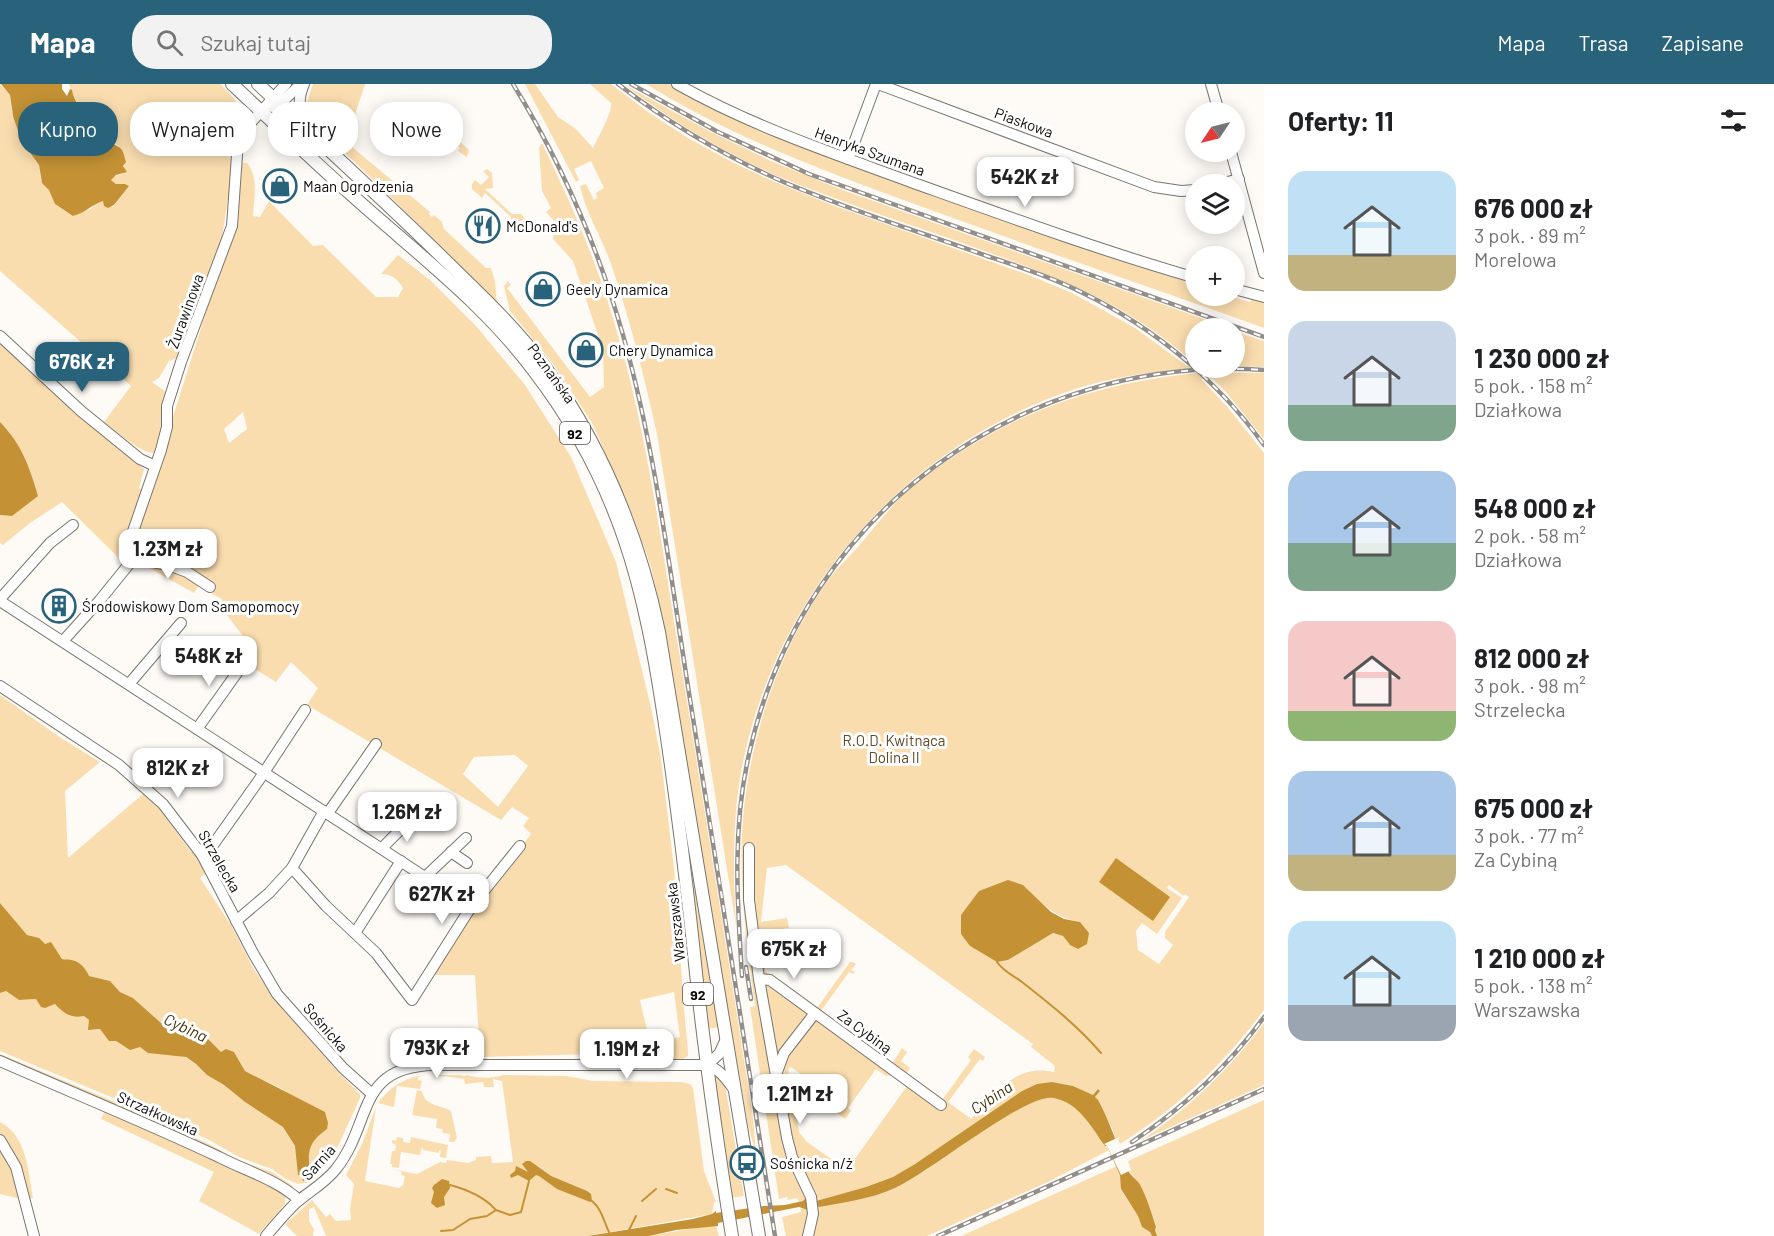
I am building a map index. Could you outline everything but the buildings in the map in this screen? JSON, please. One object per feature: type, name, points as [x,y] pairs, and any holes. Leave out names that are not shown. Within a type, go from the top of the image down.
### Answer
[{"type":"main road","name":"Poznańska","points":[[232,84],[342,187],[483,312],[533,369],[573,429],[614,512],[630,555],[641,596],[659,686],[689,854]]},
{"type":"main road","name":"Poznańska","points":[[258,84],[276,101]]},
{"type":"main road","name":"Poznańska","points":[[335,156],[416,231],[517,333],[545,368],[592,442],[625,512],[647,578],[666,669],[689,854]]},
{"type":"main road","name":"Warszawska","points":[[689,854],[726,1039],[758,1231]]},
{"type":"main road","name":"Warszawska","points":[[689,854],[706,1065],[731,1233]]},
{"type":"street","points":[[276,101],[286,84]]},
{"type":"street","points":[[261,111],[302,84]]},
{"type":"street","points":[[299,102],[302,84]]},
{"type":"street","name":"Henryka Szumana","points":[[677,84],[746,119],[848,159],[1073,240],[1185,275]]},
{"type":"street","points":[[848,159],[877,84]]},
{"type":"street","name":"Piaskowa","points":[[877,84],[1154,187],[1185,191]]},
{"type":"street","points":[[1211,84],[1217,102]]},
{"type":"street","name":"Żurawinowa","points":[[134,558],[129,543],[167,427],[167,406],[232,226],[238,141],[241,133],[261,111]]},
{"type":"street","points":[[1245,202],[1264,273]]},
{"type":"street","points":[[1245,292],[1264,297]]},
{"type":"street","points":[[0,336],[81,411],[140,459],[155,466]]},
{"type":"street","points":[[73,525],[50,543],[0,600],[466,904]]},
{"type":"street","points":[[63,641],[134,558],[187,572],[210,587]]},
{"type":"street","points":[[129,684],[181,623]]},
{"type":"street","points":[[197,729],[243,663]]},
{"type":"street","name":"Strzelecka","points":[[0,686],[136,778],[168,809],[202,855],[272,987]]},
{"type":"street","points":[[202,855],[213,845],[305,710]]},
{"type":"street","points":[[236,921],[269,893],[292,868],[326,812],[376,744]]},
{"type":"street","points":[[382,848],[411,819]]},
{"type":"street","points":[[425,877],[466,838]]},
{"type":"street","points":[[292,868],[376,953],[412,1000],[466,904],[520,846]]},
{"type":"street","points":[[749,848],[749,900],[759,979],[792,1157],[811,1197],[813,1214],[808,1236]]},
{"type":"street","points":[[451,852],[466,862]]},
{"type":"street","points":[[355,933],[401,861]]},
{"type":"street","name":"Za Cybiną","points":[[759,979],[770,980],[941,1105]]},
{"type":"street","name":"Sośnicka","points":[[272,987],[343,1068],[372,1094]]},
{"type":"street","points":[[777,1072],[784,1053],[815,1013]]},
{"type":"street","points":[[706,1065],[719,1054],[726,1039]]},
{"type":"street","name":"Strzałkowska","points":[[0,1061],[126,1114],[277,1183],[299,1200]]},
{"type":"street","points":[[372,1094],[391,1075],[417,1065],[706,1065],[722,1074],[735,1091]]},
{"type":"street","name":"Sarnia","points":[[266,1236],[299,1200],[321,1185],[343,1159],[372,1094]]},
{"type":"street","points":[[0,1140],[16,1167],[34,1236]]},
{"type":"green space","points":[[0,84],[10,95],[12,113],[18,131],[18,156],[33,156],[39,165],[41,180],[57,206],[74,216],[92,208],[95,203],[103,201],[113,207],[129,186],[116,184],[111,180],[122,174],[125,164],[124,154],[118,145],[118,102],[77,102],[69,84],[220,84],[236,102],[130,102],[130,156],[231,156],[231,179],[219,257],[177,358],[169,361],[159,378],[152,382],[167,393],[162,402],[164,427],[154,453],[135,446],[104,422],[131,386],[0,271]]},
{"type":"green space","points":[[313,84],[365,84],[358,105],[358,102],[307,102]]},
{"type":"green space","points":[[525,84],[535,84],[558,117],[576,129],[593,148],[608,118],[611,103],[590,84],[611,84],[688,138],[732,162],[832,205],[1026,274],[1072,293],[1135,328],[1185,365],[1185,370],[1121,377],[1075,389],[1014,414],[958,446],[906,486],[860,532],[819,583],[786,639],[760,699],[743,762],[735,823],[736,925],[657,434],[618,285],[580,186],[586,184],[594,200],[597,198],[596,193],[604,188],[591,161],[574,169],[579,180],[576,182]]},
{"type":"green space","points":[[623,84],[709,131],[771,161],[840,189],[1201,318],[1185,318],[1185,356],[1145,325],[1092,295],[1036,270],[792,182],[704,139]]},
{"type":"green space","points":[[646,84],[670,84],[700,101],[846,163],[1083,248],[1185,279],[1185,300],[963,222],[815,166],[746,137]]},
{"type":"green space","points":[[542,143],[589,249],[612,315],[625,358],[645,447],[718,894],[753,1118],[756,1154],[748,1125],[731,1026],[728,1026],[670,657],[651,567],[630,509],[592,423],[554,365],[510,311],[504,286],[508,281],[511,285],[507,288],[590,397],[604,387],[603,350],[573,261],[553,239],[555,222],[546,212],[551,208],[542,191],[539,148]]},
{"type":"green space","points":[[463,145],[469,150],[467,157],[463,154]]},
{"type":"green space","points":[[358,152],[430,212],[432,217],[434,215],[442,222],[444,229],[486,268],[491,268],[497,303],[348,156],[358,156]]},
{"type":"green space","points":[[238,163],[247,163],[254,181],[253,216],[260,217],[269,201],[313,246],[323,245],[376,297],[398,297],[403,288],[394,278],[381,274],[398,255],[430,280],[476,326],[525,385],[571,457],[616,562],[661,759],[674,868],[688,1051],[688,1056],[683,1059],[671,1060],[669,1044],[664,1045],[667,1059],[646,1058],[633,1053],[480,1057],[475,975],[433,975],[462,926],[531,834],[523,826],[529,818],[512,807],[501,820],[307,705],[318,688],[291,662],[276,682],[245,663],[249,644],[220,606],[222,599],[198,586],[194,593],[138,562],[130,569],[62,502],[30,523],[3,545],[0,543],[0,515],[13,516],[11,434],[0,422],[0,341],[144,469],[139,488],[149,493],[238,211]],"holes":[[[243,412],[247,429],[229,443],[224,429]],[[515,755],[528,766],[498,807],[463,774],[474,757]],[[674,992],[680,1037],[650,1043],[640,1000]]]},
{"type":"green space","points":[[487,169],[492,173],[493,188],[485,189],[512,214],[521,214],[527,221],[528,226],[521,234],[509,223],[511,217],[485,193],[482,198],[472,189],[475,180],[481,185],[489,177],[483,171]]},
{"type":"green space","points":[[1253,298],[1264,301],[1264,328],[1245,321],[1245,318],[1236,318],[1202,306],[1245,306],[1245,301],[1250,302]]},
{"type":"green space","points":[[1245,335],[1264,341],[1264,367],[1245,366]]},
{"type":"green space","name":"R.O.D. Kwitnąca Dolina II","points":[[1245,373],[1264,373],[1264,439],[1213,379],[1201,379],[1230,410],[1264,453],[1264,1010],[1233,1049],[1198,1084],[1161,1115],[1120,1144],[1118,1140],[1120,1137],[1115,1139],[1113,1130],[1095,1097],[1100,1091],[1098,1089],[1093,1095],[1073,1086],[1052,1082],[1022,1091],[893,1177],[816,1201],[865,1197],[893,1189],[1018,1109],[1036,1101],[1051,1098],[1065,1101],[1076,1108],[1109,1150],[1050,1181],[927,1236],[786,1236],[782,1217],[801,1212],[800,1209],[804,1208],[803,1201],[799,1202],[797,1198],[779,1199],[750,1007],[755,1006],[742,882],[742,833],[748,778],[762,718],[783,660],[811,605],[828,580],[895,503],[925,476],[983,438],[1013,422],[1075,398],[1139,381],[1185,375],[1185,378],[1245,378]],"holes":[[[786,865],[1033,1044],[1031,1047],[1055,1066],[1054,1072],[1040,1070],[1027,1072],[1017,1077],[998,1091],[971,1119],[948,1102],[980,1059],[983,1061],[985,1057],[974,1049],[968,1057],[971,1060],[943,1099],[907,1073],[910,1068],[901,1061],[907,1052],[902,1048],[892,1064],[821,1011],[849,972],[853,974],[855,972],[851,970],[856,964],[850,962],[817,1008],[765,971],[761,932],[789,928],[787,918],[761,922],[767,868]],[[1023,885],[1055,913],[1080,922],[1070,945],[1063,936],[1053,933],[1008,960],[997,962],[970,946]],[[1169,885],[1189,897],[1165,932],[1165,938],[1173,945],[1159,964],[1138,950],[1136,931],[1142,923],[1157,934],[1182,898],[1167,888]],[[791,1067],[839,1102],[834,1111],[845,1119],[851,1111],[848,1108],[876,1069],[886,1076],[892,1075],[907,1086],[847,1170],[807,1142],[799,1132],[788,1069]]]},
{"type":"green space","points":[[0,695],[100,762],[65,791],[68,858],[143,794],[158,807],[191,852],[194,851],[206,873],[200,878],[231,925],[253,968],[276,1001],[360,1094],[334,1155],[311,1182],[298,1184],[286,1179],[272,1169],[239,1157],[162,1118],[0,1051],[0,993],[6,991],[19,1000],[36,999],[45,1008],[55,1004],[68,1014],[76,1017],[84,1016],[89,1020],[92,1030],[100,1029],[109,1040],[116,1041],[123,1046],[140,1047],[185,1057],[207,1075],[283,1127],[295,1146],[298,1175],[311,1172],[307,1149],[316,1137],[327,1129],[282,1089],[245,1071],[234,1052],[221,1053],[208,1039],[161,1023],[133,998],[120,992],[110,981],[88,976],[62,959],[52,948],[25,933],[0,903]]},
{"type":"green space","points":[[688,848],[690,848],[720,1027],[706,1029]]},
{"type":"green space","points":[[1264,1023],[1264,1085],[1142,1140],[1208,1087]]},
{"type":"green space","points":[[0,1054],[139,1112],[238,1160],[272,1172],[293,1186],[291,1188],[0,1058]]},
{"type":"green space","points":[[712,1070],[724,1083],[744,1196],[731,1198]]},
{"type":"green space","points":[[426,1075],[418,1077],[418,1080],[422,1081],[420,1089],[397,1086],[394,1107],[378,1103],[399,1083],[412,1078]]},
{"type":"green space","points":[[434,1075],[466,1075],[485,1078],[503,1075],[566,1076],[593,1081],[690,1084],[693,1088],[704,1171],[716,1202],[714,1202],[712,1214],[588,1236],[326,1236],[314,1207],[309,1209],[309,1221],[314,1229],[313,1236],[297,1236],[285,1224],[312,1200],[326,1217],[330,1214],[336,1221],[351,1220],[350,1209],[354,1184],[346,1175],[362,1144],[376,1107],[365,1181],[399,1188],[403,1185],[405,1176],[401,1175],[402,1172],[389,1169],[417,1174],[440,1162],[446,1163],[447,1160],[468,1163],[476,1160],[476,1157],[491,1156],[492,1163],[513,1162],[502,1081],[493,1079],[494,1087],[484,1087],[483,1082],[465,1084],[464,1079]]},
{"type":"green space","points":[[417,1090],[422,1091],[430,1103],[451,1111],[457,1138],[454,1142],[449,1142],[450,1134],[442,1133],[443,1129],[436,1128],[437,1119],[412,1115]]},
{"type":"green space","points":[[1264,1100],[1264,1236],[1157,1236],[1156,1227],[1138,1182],[1129,1171],[1131,1170],[1128,1161]]},
{"type":"green space","points":[[105,1110],[286,1193],[285,1204],[259,1234],[199,1201],[214,1172],[101,1119]]},
{"type":"green space","points":[[0,1122],[9,1128],[21,1145],[33,1198],[21,1199],[0,1194]]},
{"type":"green space","points":[[397,1137],[403,1138],[403,1142],[410,1143],[411,1137],[448,1145],[446,1158],[440,1157],[441,1151],[439,1150],[439,1153],[423,1150],[422,1147],[420,1155],[401,1152],[399,1168],[392,1167],[390,1164],[392,1151],[395,1151],[396,1145],[392,1143],[392,1140],[396,1141]]},
{"type":"green space","points":[[1117,1166],[1121,1175],[1121,1190],[1138,1216],[1142,1227],[1152,1236],[961,1236]]},
{"type":"green space","points":[[716,1226],[719,1236],[649,1236]]},
{"type":"shaded area","points":[[1,84],[62,84],[62,89],[67,96],[70,89],[72,90],[76,102],[18,102],[18,131],[10,95]]},
{"type":"shaded area","points":[[118,147],[123,153],[126,162],[123,166],[127,172],[116,175],[111,180],[116,184],[129,186],[114,205],[108,208],[104,206],[103,201],[73,216],[55,204],[49,190],[42,183],[39,165],[33,156],[118,156]]},
{"type":"shaded area","points":[[0,422],[24,456],[38,496],[12,516],[0,515]]},
{"type":"shaded area","points":[[1116,858],[1170,897],[1153,921],[1099,882]]},
{"type":"shaded area","points":[[1008,880],[1023,885],[1051,912],[1064,919],[1080,922],[1089,933],[1087,944],[1078,949],[1070,945],[1063,936],[1053,933],[1008,960],[997,962],[970,946],[961,934],[961,915],[979,891]]},
{"type":"shaded area","points":[[0,903],[27,935],[39,938],[45,944],[51,942],[62,959],[77,962],[89,976],[110,981],[120,992],[133,998],[161,1023],[194,1030],[208,1039],[221,1052],[226,1049],[234,1052],[245,1071],[325,1112],[327,1129],[316,1138],[310,1148],[311,1173],[308,1173],[308,1180],[303,1181],[301,1175],[298,1175],[295,1146],[283,1127],[207,1075],[186,1057],[148,1053],[140,1047],[130,1050],[116,1041],[109,1041],[100,1029],[88,1030],[89,1020],[84,1016],[76,1017],[68,1014],[55,1004],[45,1008],[41,1007],[36,999],[19,1000],[6,991],[0,993]]},
{"type":"shaded area","points":[[1052,1082],[1073,1086],[1093,1095],[1098,1089],[1100,1091],[1095,1097],[1106,1117],[1127,1169],[1139,1183],[1144,1194],[1157,1236],[1152,1236],[1142,1227],[1138,1216],[1121,1189],[1120,1175],[1107,1146],[1077,1110],[1062,1100],[1053,1098],[1039,1100],[1021,1108],[910,1180],[877,1195],[819,1207],[817,1205],[808,1210],[799,1207],[718,1223],[718,1226],[676,1230],[649,1236],[588,1236],[693,1219],[716,1211],[716,1213],[785,1205],[803,1201],[806,1198],[816,1201],[866,1187],[893,1177],[915,1164],[1022,1091],[1037,1084]]},
{"type":"shaded area","points":[[530,1161],[551,1176],[587,1191],[591,1194],[592,1201],[557,1189],[536,1175],[529,1181],[518,1175],[511,1178],[510,1175],[515,1171],[516,1166],[528,1172],[522,1164]]},
{"type":"shaded area","points":[[442,1179],[449,1181],[450,1188],[444,1197],[445,1205],[437,1208],[431,1203],[434,1192],[432,1188]]},
{"type":"pier","points":[[1117,1138],[1131,1170],[1121,1175],[1104,1144]]},
{"type":"waterway","points":[[997,962],[1063,1016],[1101,1053]]},
{"type":"waterway","points":[[441,1231],[453,1230],[470,1219],[487,1216],[496,1210],[510,1215],[521,1212],[529,1181]]},
{"type":"waterway","points":[[450,1185],[474,1194],[495,1209]]},
{"type":"waterway","points":[[642,1201],[656,1189]]},
{"type":"waterway","points":[[666,1189],[677,1193]]},
{"type":"waterway","points":[[592,1201],[601,1213],[611,1236]]},
{"type":"waterway","points":[[629,1230],[636,1216]]},
{"type":"railway","points":[[513,84],[547,144],[590,237],[613,302],[635,379],[661,513],[775,1236]]},
{"type":"railway","points":[[618,84],[678,126],[720,151],[786,183],[836,203],[1049,278],[1111,308],[1161,340],[1206,378],[1227,399],[1264,445]]},
{"type":"railway","points":[[631,84],[718,132],[809,174],[1264,337]]},
{"type":"railway","points":[[742,976],[737,863],[738,834],[740,806],[750,750],[778,665],[819,588],[873,521],[936,465],[1009,421],[1089,389],[1175,372],[1264,370]]},
{"type":"railway","points":[[746,967],[751,999]]},
{"type":"railway","points":[[1132,1142],[1204,1086],[1264,1017]]},
{"type":"railway","points":[[938,1236],[1264,1089]]},
{"type":"place","name":"Maan Ogrodzenia","points":[[280,186]]},
{"type":"place","name":"McDonald's","points":[[483,226]]},
{"type":"place","name":"Geely Dynamica","points":[[543,289]]},
{"type":"place","name":"Chery Dynamica","points":[[586,350]]},
{"type":"place","name":"Środowiskowy Dom Samopomocy","points":[[59,606]]},
{"type":"place","name":"Sośnicka n/ż","points":[[747,1163]]},
{"type":"water label","name":"Cybina","points":[[186,1027]]},
{"type":"water label","name":"Cybina","points":[[991,1097]]}]
